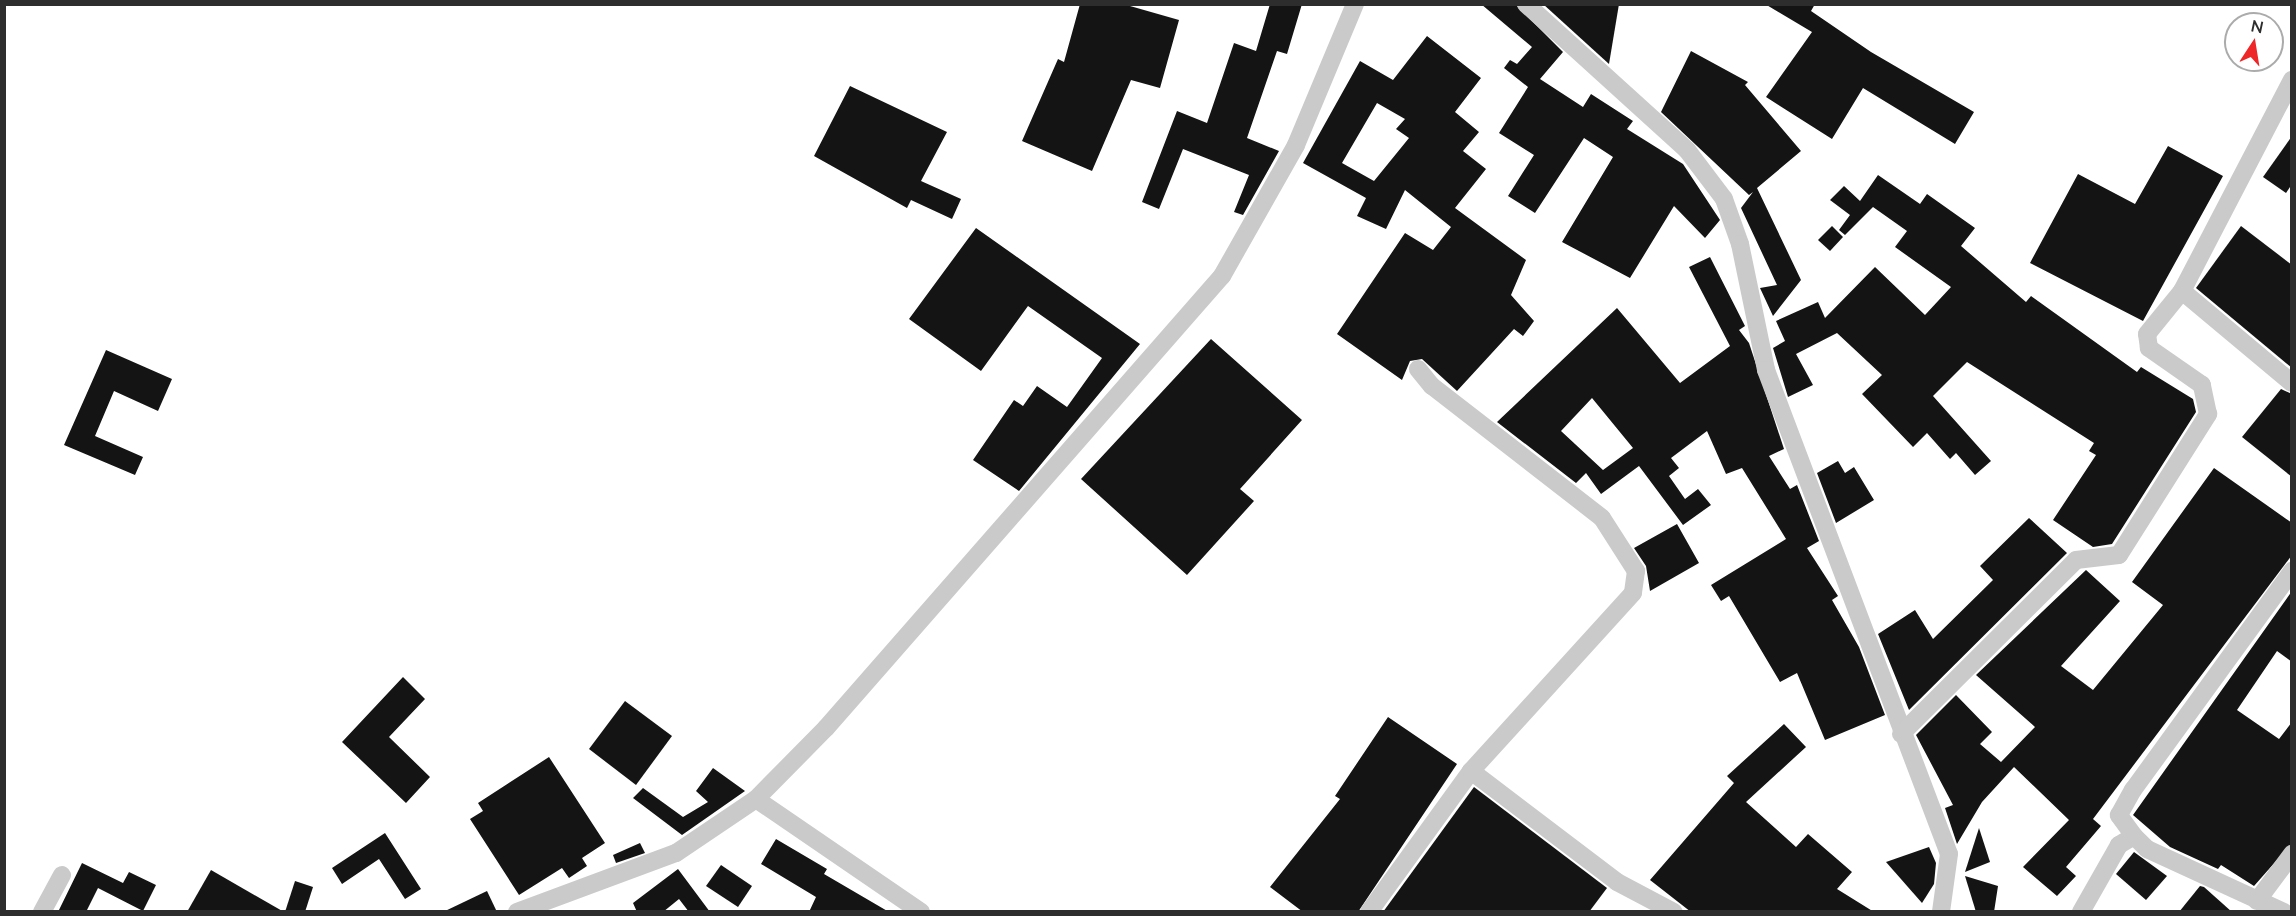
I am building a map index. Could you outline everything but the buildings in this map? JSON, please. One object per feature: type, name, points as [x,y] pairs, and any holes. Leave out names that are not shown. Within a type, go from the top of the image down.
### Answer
[{"type":"street","points":[[517,912],[676,853],[756,799],[1031,500],[1222,276],[1296,145],[1355,4]]},
{"type":"street","points":[[1526,4],[1686,150],[1724,199],[1740,244],[1766,370],[1901,734],[1949,854],[1941,912]]},
{"type":"street","points":[[1901,734],[2076,560],[2119,555],[2141,526],[2208,414],[2202,385],[2149,348],[2147,334],[2182,291],[2292,80]]},
{"type":"street","points":[[2182,291],[2292,383]]},
{"type":"street","points":[[1369,912],[1471,771],[1633,593],[1636,571],[1602,518],[1432,386],[1418,369]]},
{"type":"street","points":[[2284,912],[2147,849],[2119,815],[2133,790],[2292,571]]},
{"type":"street","points":[[1471,771],[1617,882],[1674,912]]},
{"type":"street","points":[[756,799],[921,912]]},
{"type":"street","points":[[2080,912],[2119,845],[2134,836]]},
{"type":"street","points":[[2257,901],[2292,854]]},
{"type":"street","points":[[42,912],[62,875]]}]
